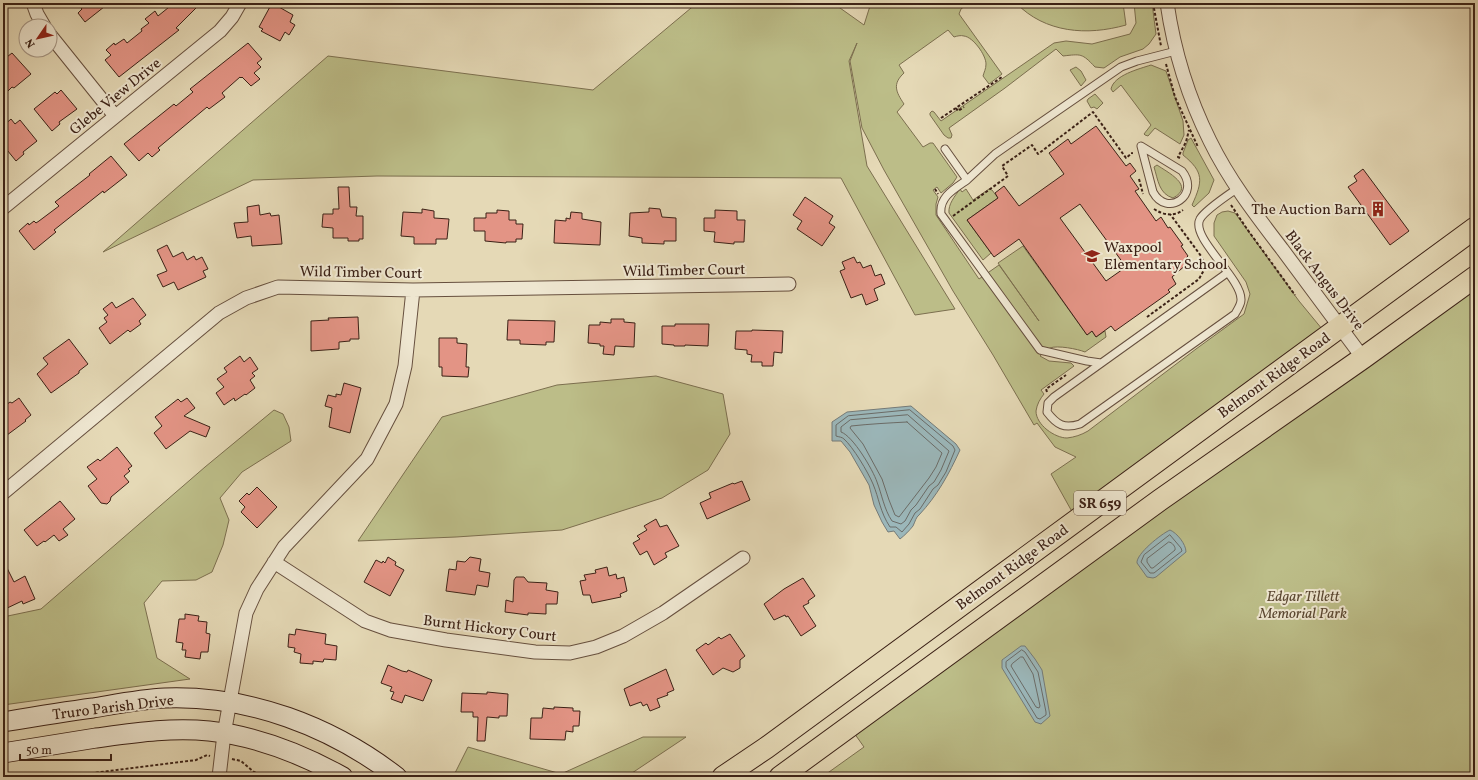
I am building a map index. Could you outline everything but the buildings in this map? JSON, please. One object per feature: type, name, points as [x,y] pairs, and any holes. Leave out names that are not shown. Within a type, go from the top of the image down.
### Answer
[{"type":"main road","name":"Belmont Ridge Road","points":[[723,777],[772,743],[1475,228]]},
{"type":"main road","name":"SR 659","points":[[780,777],[1160,500],[1363,358],[1475,277]]},
{"type":"street","points":[[33,3],[39,18]]},
{"type":"street","name":"Glebe View Drive","points":[[3,208],[220,31],[232,17],[240,3]]},
{"type":"street","name":"Black Angus Drive","points":[[1167,3],[1176,51],[1190,95],[1216,153],[1264,225],[1363,358]]},
{"type":"street","points":[[58,45],[115,116]]},
{"type":"street","name":"Wild Timber Court","points":[[3,493],[219,313],[246,298],[278,287],[413,290],[789,284]]},
{"type":"street","points":[[219,777],[224,734],[246,613],[257,589],[284,546],[367,459],[396,404],[405,366],[413,290]]},
{"type":"street","name":"Burnt Hickory Court","points":[[274,562],[365,621],[390,630],[446,640],[535,652],[570,653],[596,647],[623,636],[663,614],[743,558]]},
{"type":"street","name":"Truro Parish Drive","points":[[3,722],[130,702],[166,698],[202,699],[231,702],[263,709],[302,722],[347,744],[376,761],[397,777]]},
{"type":"street","name":"Truro Parish Drive","points":[[3,753],[142,731],[209,731],[278,746],[312,760],[344,777]]},
{"type":"lane","points":[[1101,363],[1040,350],[945,222],[941,214],[940,206],[943,199],[996,154],[1121,67],[1137,61],[1176,51]]},
{"type":"lane","points":[[1141,146],[1182,172],[1186,177],[1188,184],[1187,192],[1183,198],[1170,204],[1163,203],[1157,199],[1153,192],[1141,146]]},
{"type":"lane","points":[[945,149],[967,180]]},
{"type":"lane","points":[[1227,273],[1052,399],[1048,403],[1047,412],[1053,421],[1061,426],[1071,427],[1080,424],[1235,314],[1241,300],[1239,290],[1227,273],[1203,239],[1199,229],[1199,221],[1203,215],[1238,188]]},
{"type":"path","points":[[940,118],[1002,77]]},
{"type":"path","points":[[956,108],[958,111],[964,107]]},
{"type":"path","points":[[945,222],[1008,176],[1002,166],[1032,145],[1038,154],[1093,112],[1126,158],[1132,153],[1134,159]]},
{"type":"path","points":[[1182,160],[1178,157],[1186,142],[1189,130]]},
{"type":"path","points":[[1137,172],[1144,196]]},
{"type":"path","points":[[1153,207],[1162,213],[1170,214],[1179,213],[1184,209]]},
{"type":"path","points":[[1143,320],[1198,280],[1204,270],[1205,266],[1201,256],[1170,214]]},
{"type":"path","points":[[1052,399],[1046,389],[1087,361]]},
{"type":"path","points":[[60,777],[196,760],[207,755],[241,761],[254,772],[268,777]]},
{"type":"green space","points":[[697,3],[833,3],[864,25],[870,6],[866,3],[969,3],[961,9],[959,14],[1002,74],[989,84],[983,76],[986,67],[984,56],[975,43],[968,37],[954,37],[948,30],[899,65],[904,73],[900,77],[896,88],[904,104],[897,112],[923,147],[933,143],[957,177],[953,183],[941,193],[937,187],[933,190],[938,197],[936,204],[936,215],[979,279],[999,265],[1039,321],[998,263],[1023,246],[1087,335],[1092,331],[1096,337],[1105,331],[1106,337],[1085,352],[1068,348],[1053,347],[1040,356],[1049,361],[1071,363],[1074,366],[1041,390],[1044,394],[1037,406],[1036,411],[1039,421],[1047,430],[1057,436],[1067,438],[1078,436],[1088,431],[1244,314],[1250,294],[1246,282],[1214,236],[1214,223],[1217,215],[1222,212],[1228,211],[1235,213],[1299,301],[1327,335],[1075,517],[1051,474],[1076,457],[1055,447],[1037,423],[1034,425],[953,291],[884,170],[862,128],[850,61],[857,43],[849,61],[867,166],[955,309],[915,315],[841,178],[377,176],[253,180],[103,252],[328,56],[593,90]]},
{"type":"green space","points":[[1016,3],[1123,3],[1126,25],[1082,31],[1067,29],[1040,21],[1027,13]]},
{"type":"green space","points":[[1134,3],[1152,3],[1156,34],[1149,44],[1143,49],[1120,57],[1104,68],[1095,67],[1087,59],[1078,55],[1063,56],[1056,49],[949,128],[952,135],[951,138],[944,135],[930,115],[932,111],[934,112],[941,121],[1054,43],[1066,41],[1092,44],[1130,34],[1136,23]]},
{"type":"green space","points":[[1151,65],[1166,71],[1183,121],[1184,135],[1180,144],[1155,128],[1148,136],[1145,135],[1144,134],[1151,125],[1121,85],[1113,92],[1111,89],[1113,84],[1122,76]]},
{"type":"green space","points":[[1076,67],[1081,71],[1086,80],[1081,86],[1070,70]]},
{"type":"green space","points":[[1095,94],[1103,103],[1097,109],[1094,107],[1091,108],[1087,101]]},
{"type":"green space","points":[[1191,138],[1214,180],[1209,193],[1194,207],[1192,205],[1200,183],[1200,177],[1195,167],[1183,155],[1188,140]]},
{"type":"green space","points":[[1157,165],[1173,175],[1181,184],[1182,189],[1173,198],[1168,196],[1160,186],[1154,167]]},
{"type":"green space","points":[[960,189],[962,192],[966,189],[973,200],[989,189],[992,190],[998,198],[967,220],[991,253],[983,260],[949,213],[951,203]]},
{"type":"green space","name":"Edgar Tillett Memorial Park","points":[[1475,267],[1475,777],[822,777],[864,747],[847,723]]},
{"type":"green space","points":[[656,376],[723,394],[730,434],[708,470],[662,498],[562,530],[456,537],[358,541],[442,417],[557,385]]},
{"type":"green space","points":[[274,410],[283,414],[289,427],[291,441],[242,472],[220,498],[229,520],[223,545],[212,572],[196,580],[162,581],[144,603],[157,658],[190,679],[3,705],[3,617],[41,609],[205,467]]},
{"type":"green space","points":[[643,737],[686,737],[626,777],[453,777],[468,747],[561,774]]},
{"type":"water","points":[[911,406],[956,444],[960,450],[937,492],[917,517],[913,526],[900,539],[894,531],[888,532],[882,522],[874,505],[869,485],[850,452],[841,441],[832,441],[832,422],[847,412]]},
{"type":"water","points":[[1170,530],[1181,539],[1186,552],[1156,577],[1147,577],[1137,563],[1138,559],[1150,545]]},
{"type":"water","points":[[1021,646],[1025,646],[1042,670],[1050,716],[1041,724],[1035,722],[1002,668],[1002,660]]},
{"type":"place","name":"The Auction Barn","points":[[1378,209]]},
{"type":"place","name":"Waxpool Elementary School","points":[[1092,256]]}]
